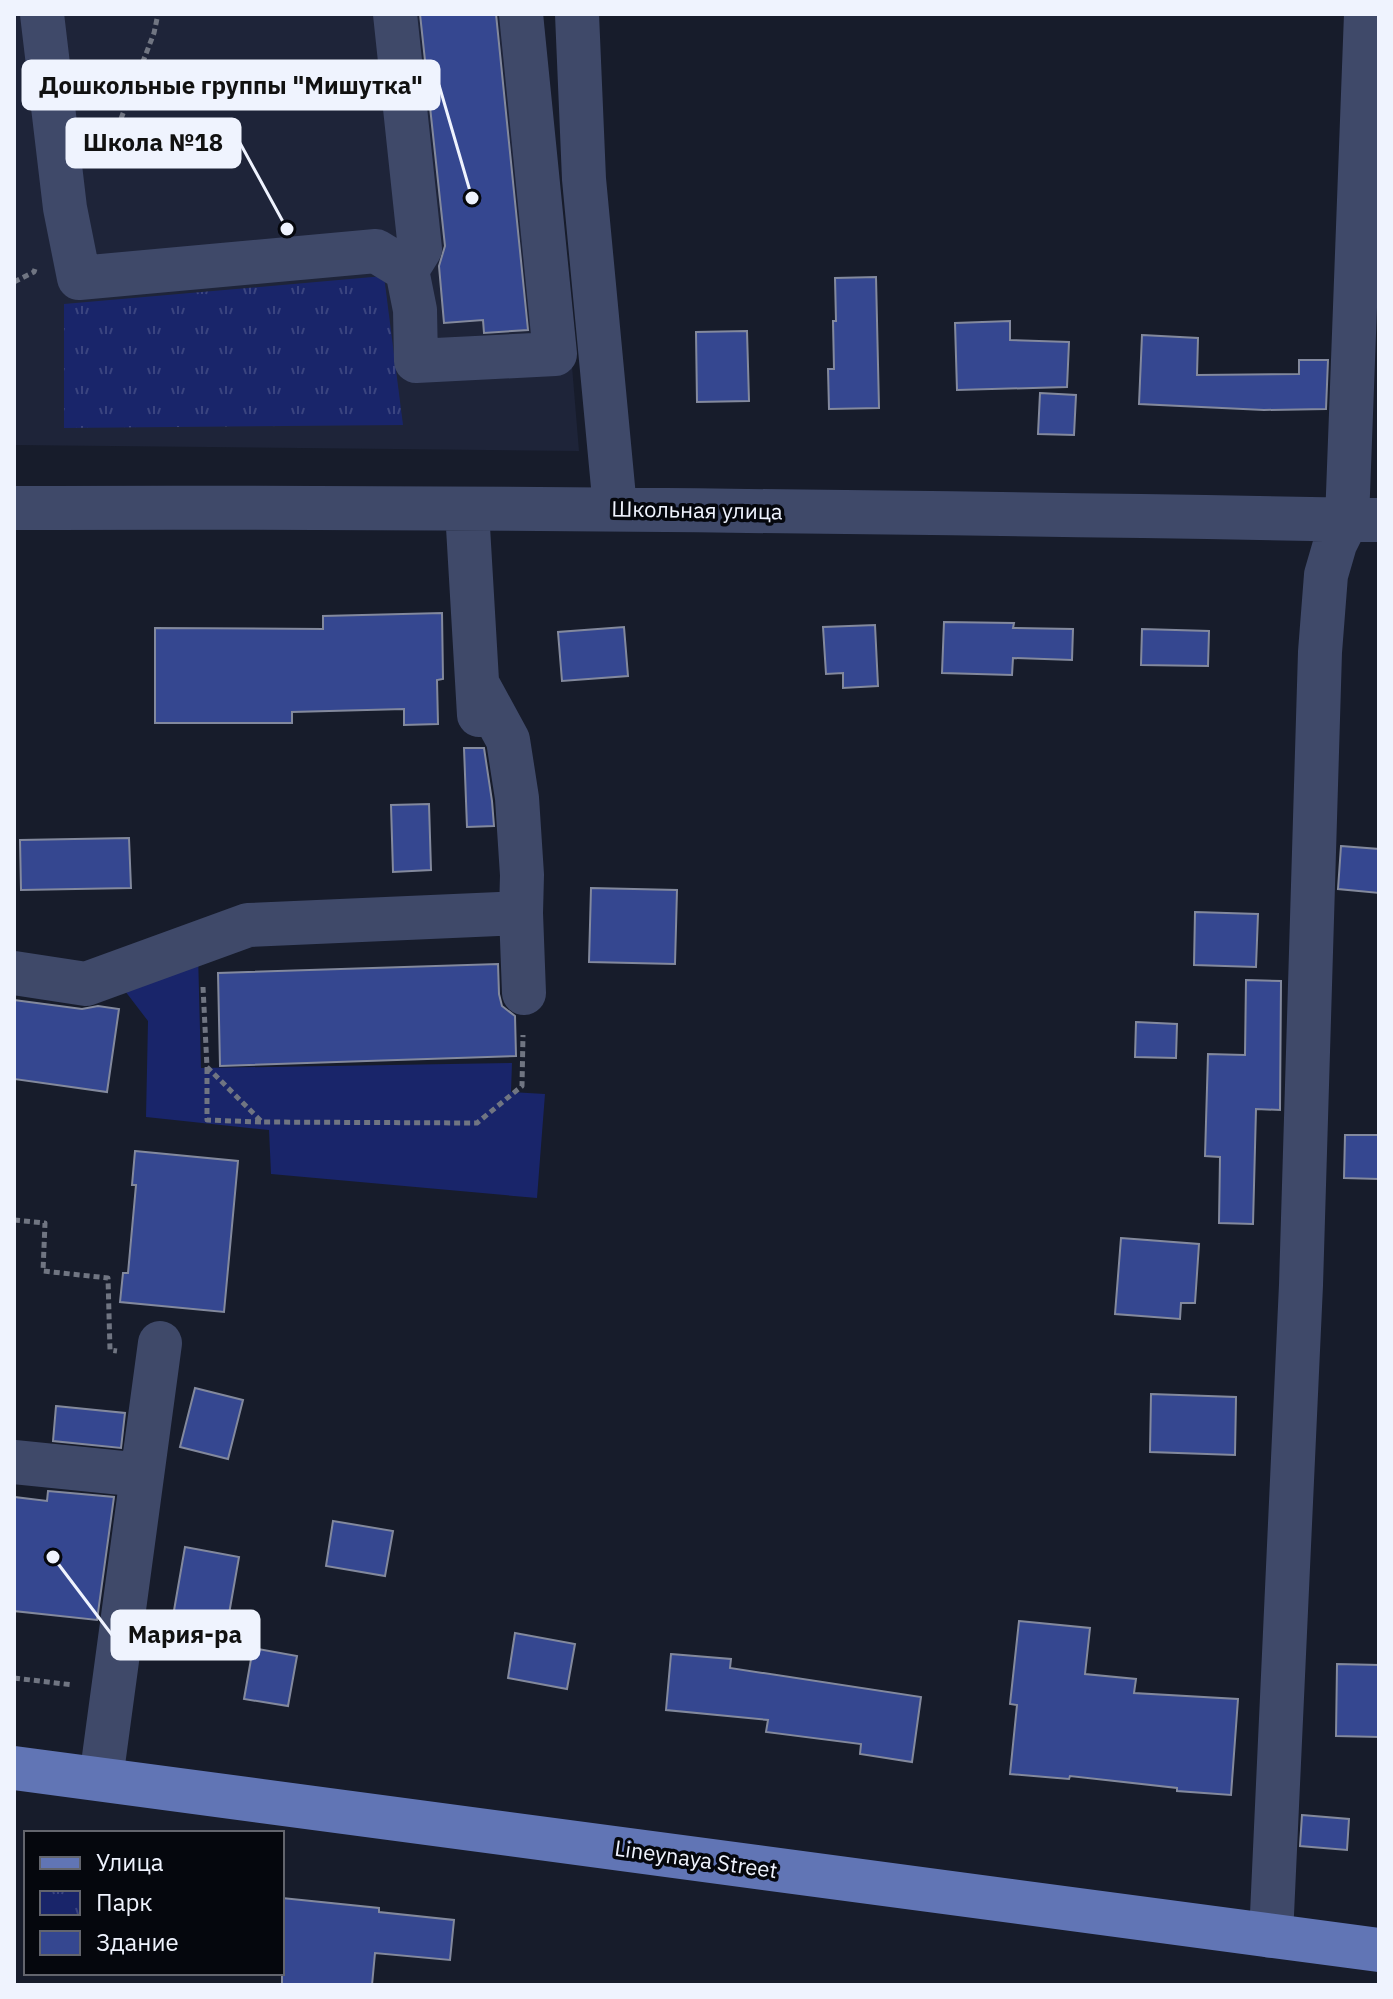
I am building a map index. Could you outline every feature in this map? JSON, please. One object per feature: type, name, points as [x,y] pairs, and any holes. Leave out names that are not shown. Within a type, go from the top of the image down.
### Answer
[{"type":"main road","name":"Lineynaya Street","points":[[14,1768],[1379,1950]]},
{"type":"street","points":[[42,14],[65,208],[79,278],[376,251],[407,270]]},
{"type":"street","points":[[395,14],[420,249],[407,270],[415,310],[416,361],[555,354],[521,14]]},
{"type":"street","points":[[577,14],[584,179],[615,508]]},
{"type":"street","points":[[1271,1936],[1301,1285],[1320,652],[1326,575],[1335,544],[1363,520],[1366,14]]},
{"type":"street","name":"Школьная улица","points":[[14,508],[615,508],[1363,520]]},
{"type":"street","points":[[467,510],[479,737]]},
{"type":"street","points":[[478,685],[508,740],[517,798],[524,993]]},
{"type":"street","points":[[14,973],[86,984],[248,925],[521,913]]},
{"type":"street","points":[[101,1779],[158,1349]]},
{"type":"street","points":[[14,1462],[142,1475]]},
{"type":"path","points":[[201,942],[207,1120],[477,1123],[522,1086],[524,993]]},
{"type":"path","points":[[207,1067],[262,1122]]},
{"type":"path","points":[[14,1220],[45,1223],[43,1271],[108,1278],[110,1350],[158,1349]]},
{"type":"path","points":[[14,1678],[114,1690]]},
{"type":"shaded area","points":[[14,14],[543,14],[579,451],[14,445]]},
{"type":"green space","points":[[384,276],[403,425],[64,428],[64,304]]},
{"type":"green space","points":[[198,953],[201,1068],[512,1063],[511,1092],[545,1094],[537,1198],[271,1174],[269,1130],[146,1117],[148,1021],[122,987]]},
{"type":"building","points":[[420,14],[496,14],[528,330],[484,333],[483,320],[444,323],[439,266],[445,246]]},
{"type":"building","points":[[876,277],[879,408],[829,409],[828,369],[834,369],[835,278]]},
{"type":"building","points":[[1010,321],[1010,340],[1069,342],[1067,387],[957,390],[955,323]]},
{"type":"building","points":[[747,331],[749,401],[697,402],[696,332]]},
{"type":"building","points":[[1142,335],[1198,338],[1197,375],[1299,374],[1299,360],[1328,360],[1326,409],[1264,410],[1139,404]]},
{"type":"building","points":[[1040,393],[1076,395],[1074,435],[1038,434]]},
{"type":"building","points":[[442,613],[443,679],[437,680],[438,724],[404,725],[404,709],[292,712],[292,723],[155,723],[155,628],[323,629],[323,616]]},
{"type":"building","points":[[944,622],[1014,623],[1013,628],[1073,629],[1072,660],[1013,658],[1012,675],[942,673]]},
{"type":"building","points":[[875,625],[878,686],[843,688],[843,673],[826,674],[823,627]]},
{"type":"building","points":[[624,627],[628,676],[562,681],[558,632]]},
{"type":"building","points":[[1142,629],[1209,631],[1208,666],[1141,665]]},
{"type":"building","points":[[464,748],[484,748],[494,826],[467,827]]},
{"type":"building","points":[[429,804],[431,870],[393,872],[391,805]]},
{"type":"building","points":[[129,838],[131,888],[21,890],[20,840]]},
{"type":"building","points":[[1341,846],[1379,849],[1379,893],[1338,889]]},
{"type":"building","points":[[591,888],[677,890],[675,964],[589,962]]},
{"type":"building","points":[[1195,912],[1258,914],[1256,967],[1194,965]]},
{"type":"building","points":[[498,964],[502,1006],[515,1016],[516,1056],[220,1066],[218,973]]},
{"type":"building","points":[[1246,980],[1281,981],[1280,1110],[1256,1109],[1253,1224],[1219,1223],[1220,1157],[1205,1156],[1208,1054],[1245,1055]]},
{"type":"building","points":[[14,1000],[82,1009],[98,1006],[119,1009],[107,1092],[14,1079]]},
{"type":"building","points":[[1136,1022],[1177,1024],[1176,1058],[1135,1057]]},
{"type":"building","points":[[1345,1135],[1379,1135],[1379,1179],[1344,1178]]},
{"type":"building","points":[[135,1151],[238,1161],[224,1312],[120,1302],[123,1273],[128,1273],[136,1185],[132,1185]]},
{"type":"building","points":[[1121,1238],[1199,1244],[1195,1303],[1181,1303],[1180,1319],[1115,1314]]},
{"type":"building","points":[[195,1388],[243,1400],[228,1459],[180,1447]]},
{"type":"building","points":[[1151,1394],[1236,1397],[1235,1455],[1150,1452]]},
{"type":"building","points":[[56,1406],[125,1413],[121,1448],[53,1441]]},
{"type":"building","points":[[48,1491],[114,1497],[97,1620],[14,1611],[14,1497],[47,1501]]},
{"type":"building","points":[[333,1521],[393,1531],[385,1576],[326,1566]]},
{"type":"building","points":[[185,1547],[239,1557],[226,1631],[172,1622]]},
{"type":"building","points":[[1019,1621],[1090,1628],[1085,1674],[1136,1679],[1134,1693],[1238,1699],[1231,1795],[1070,1776],[1069,1779],[1010,1774],[1017,1705],[1010,1704]]},
{"type":"building","points":[[515,1633],[575,1644],[567,1689],[508,1678]]},
{"type":"building","points":[[253,1648],[297,1656],[288,1706],[244,1699]]},
{"type":"building","points":[[671,1654],[731,1659],[730,1668],[921,1697],[912,1762],[860,1754],[861,1744],[766,1732],[768,1720],[666,1710]]},
{"type":"building","points":[[1337,1664],[1379,1665],[1379,1737],[1336,1736]]},
{"type":"building","points":[[1302,1815],[1349,1819],[1347,1850],[1300,1846]]},
{"type":"building","points":[[284,1898],[454,1920],[450,1960],[375,1953],[372,1985],[282,1985]]},
{"type":"place","name":"Дошкольные группы \"Мишутка\"","points":[[472,198]]},
{"type":"place","name":"Школа №18","points":[[287,229]]},
{"type":"place","name":"Мария-ра","points":[[53,1557]]}]
